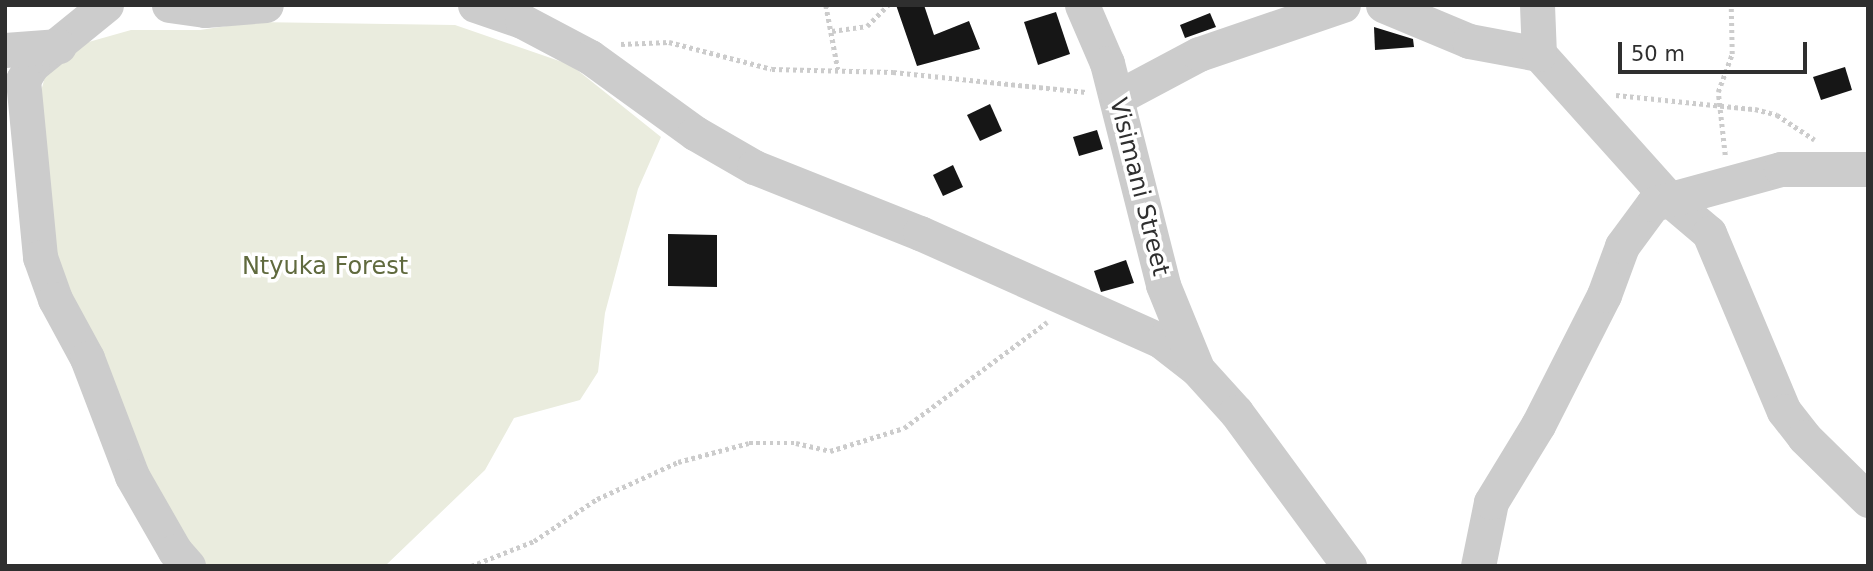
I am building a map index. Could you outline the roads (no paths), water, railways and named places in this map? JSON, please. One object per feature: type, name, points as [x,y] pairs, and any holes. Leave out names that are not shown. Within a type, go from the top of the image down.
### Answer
[{"type":"street","points":[[106,5],[59,46],[32,65],[23,80],[40,257],[55,299],[87,358],[132,476],[174,551],[188,566]]},
{"type":"street","points":[[169,5],[205,10],[265,5]]},
{"type":"street","points":[[475,5],[522,21],[590,57],[695,133],[754,167],[920,233],[1161,341],[1197,369],[1236,412],[1349,566]]},
{"type":"street","name":"Visimani Street","points":[[1082,5],[1118,97],[1160,275],[1197,369]]},
{"type":"street","points":[[1118,97],[1199,54],[1343,5]]},
{"type":"street","points":[[1384,5],[1469,41],[1539,54],[1670,200],[1714,240],[1767,379],[1784,411],[1804,437],[1868,500]]},
{"type":"street","points":[[1537,5],[1539,54]]},
{"type":"street","points":[[5,50],[59,46]]},
{"type":"street","points":[[1478,566],[1491,502],[1538,425],[1604,295],[1622,246],[1653,204],[1720,188],[1781,169],[1868,169]]},
{"type":"park label","name":"Ntyuka Forest","points":[[325,267]]}]
